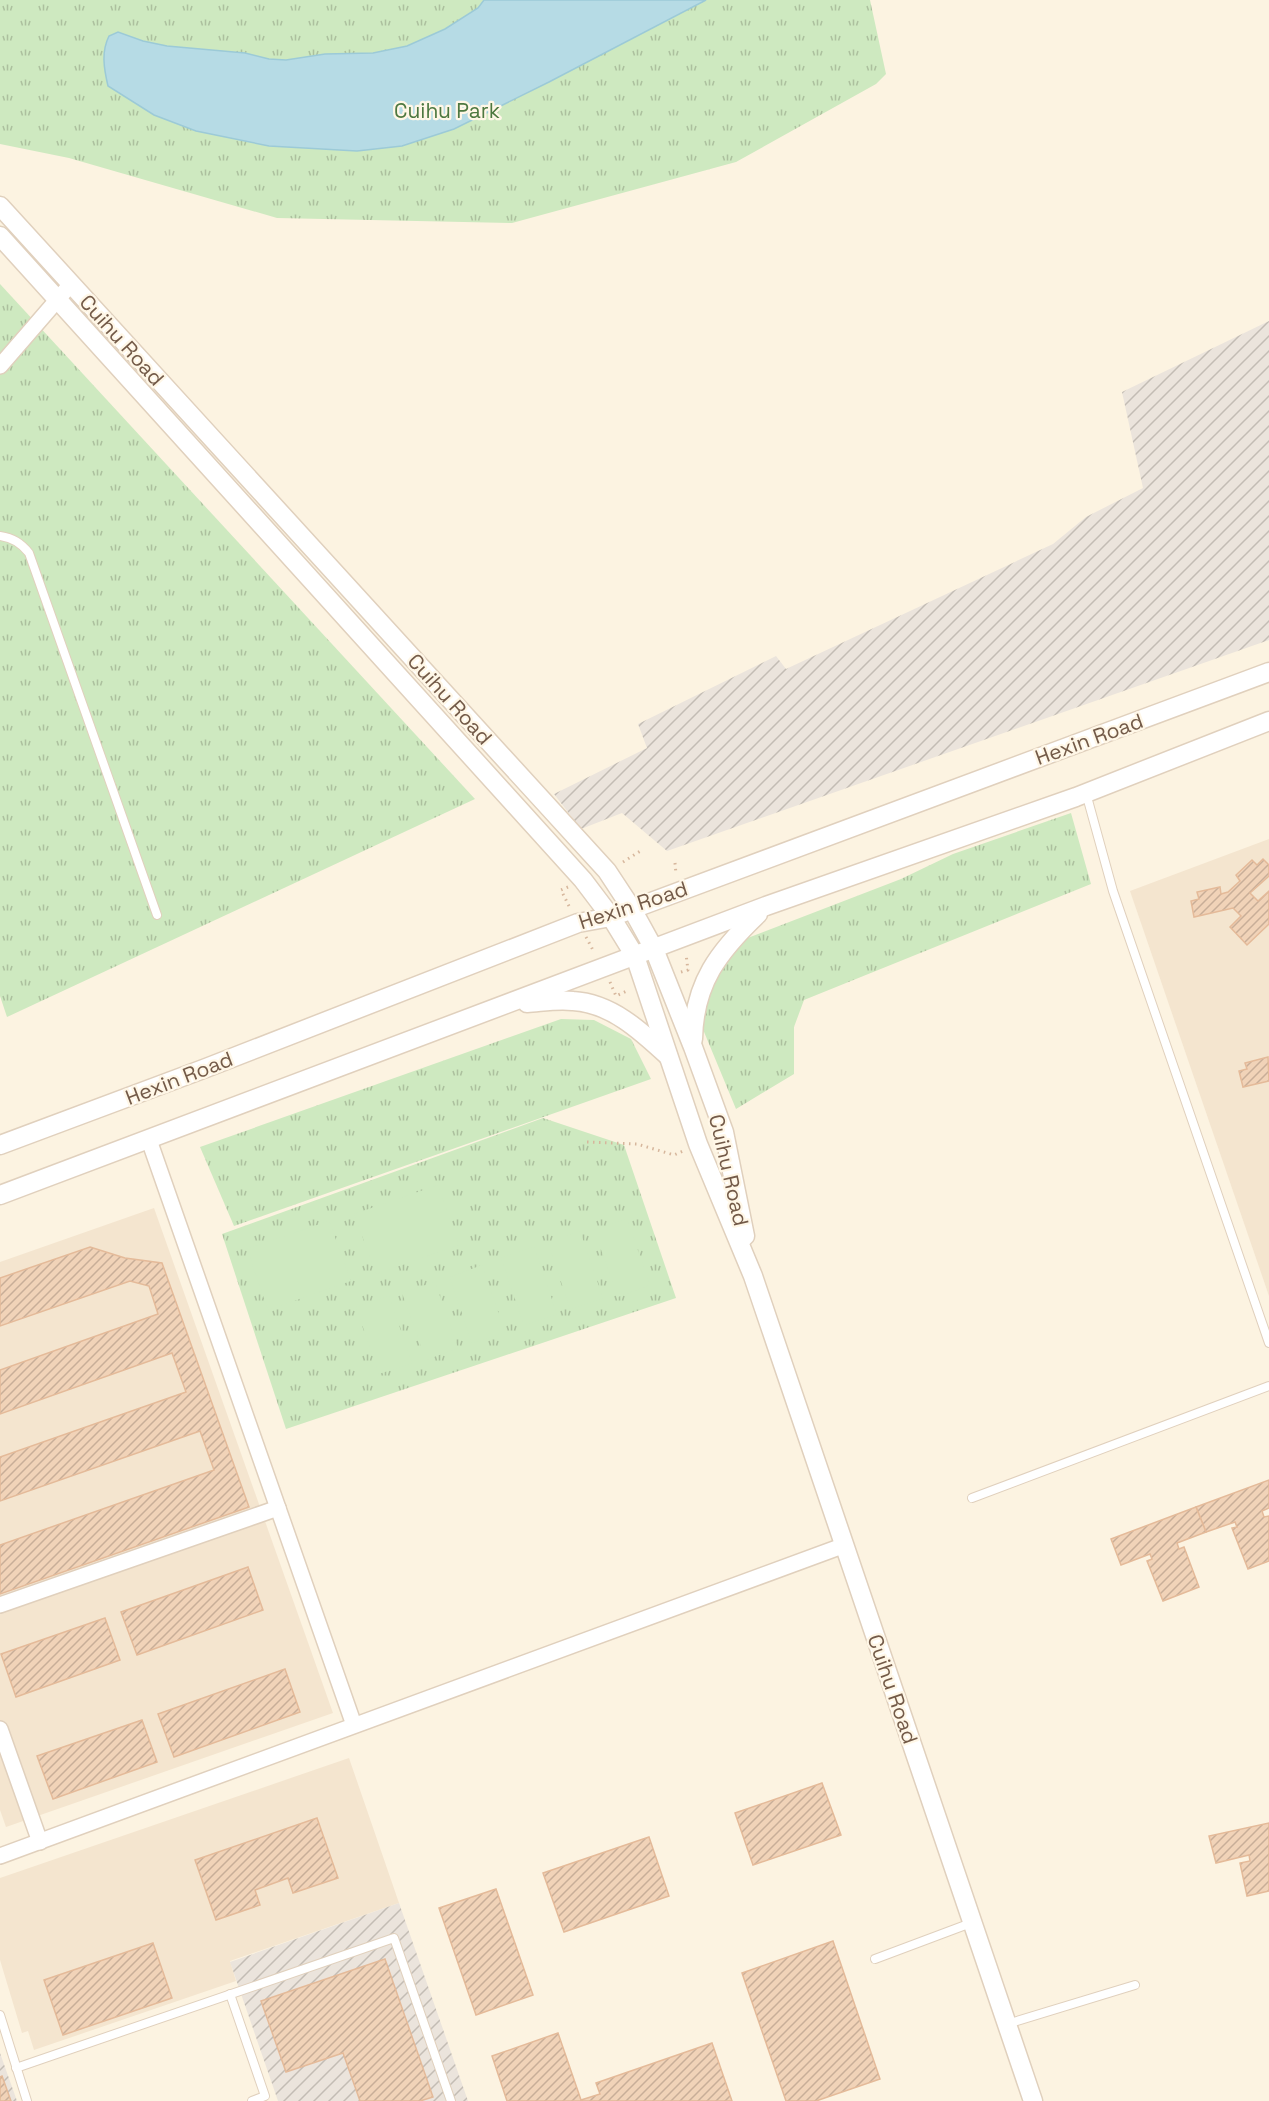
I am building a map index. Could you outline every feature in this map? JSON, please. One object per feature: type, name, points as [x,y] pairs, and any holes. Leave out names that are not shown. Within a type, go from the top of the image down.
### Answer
[{"type":"street","name":"Cuihu Road","points":[[0,206],[607,871],[632,909],[654,949],[724,1132],[753,1276]]},
{"type":"street","name":"Cuihu Road","points":[[0,236],[583,880],[611,917],[635,956],[698,1144],[753,1276],[1033,2101]]},
{"type":"street","points":[[0,366],[71,284]]},
{"type":"street","name":"Hexin Road","points":[[0,1145],[217,1064],[578,923],[611,917],[1269,672]]},
{"type":"street","points":[[0,1195],[766,906],[1086,793],[1269,721]]},
{"type":"street","points":[[693,1047],[696,1003],[705,981],[732,938],[766,906]]},
{"type":"street","points":[[507,1004],[574,1000],[598,1007],[631,1023],[669,1057]]},
{"type":"street","points":[[149,1140],[354,1725]]},
{"type":"street","points":[[0,1605],[278,1508]]},
{"type":"street","points":[[0,1856],[844,1545]]},
{"type":"street","points":[[0,1729],[40,1842]]},
{"type":"lane","points":[[0,536],[11,538],[22,544],[29,553],[157,915]]},
{"type":"lane","points":[[1086,793],[1113,891],[1269,1343]]},
{"type":"lane","points":[[972,1498],[1269,1386]]},
{"type":"lane","points":[[875,1959],[971,1923]]},
{"type":"lane","points":[[16,2068],[394,1938],[451,2101]]},
{"type":"lane","points":[[1005,2024],[1135,1985]]},
{"type":"lane","points":[[230,1995],[265,2096],[252,2101]]},
{"type":"lane","points":[[0,2015],[27,2101]]},
{"type":"path","points":[[587,1142],[637,1144],[674,1155],[698,1144]]},
{"type":"shaded area","points":[[1269,321],[1269,640],[667,851],[622,813],[581,829],[554,794],[647,748],[638,724],[776,656],[786,669],[1053,544],[1086,517],[1143,488],[1122,392]]},
{"type":"shaded area","points":[[1269,839],[1269,1296],[1130,891]]},
{"type":"shaded area","points":[[154,1208],[333,1713],[6,1827],[0,1810],[0,1262]]},
{"type":"shaded area","points":[[349,1758],[399,1903],[230,1961],[236,1981],[34,2050],[28,2031],[22,2033],[0,1960],[0,1878]]},
{"type":"shaded area","points":[[399,1903],[468,2101],[278,2101],[230,1962]]},
{"type":"shaded area","points":[[0,2053],[17,2101],[0,2101]]},
{"type":"green space","name":"Cuihu Park","points":[[0,0],[870,0],[886,74],[876,84],[736,162],[512,223],[277,218],[69,158],[0,144]]},
{"type":"green space","points":[[0,284],[475,799],[7,1017],[0,996]]},
{"type":"green space","points":[[1071,813],[1091,884],[804,1000],[794,1027],[794,1074],[736,1109],[702,1027],[704,997],[715,975],[745,939],[901,879],[953,854]]},
{"type":"green space","points":[[561,1019],[594,1020],[631,1039],[651,1079],[234,1226],[200,1147]]},
{"type":"green space","points":[[543,1118],[624,1145],[676,1298],[286,1429],[222,1234]]},
{"type":"green space","points":[[438,1185],[459,1245],[376,1274],[354,1214]]},
{"type":"green space","points":[[627,1219],[650,1285],[618,1297],[594,1230]]},
{"type":"green space","points":[[329,1221],[351,1281],[268,1310],[247,1249]]},
{"type":"green space","points":[[580,1231],[603,1298],[570,1309],[548,1242]]},
{"type":"green space","points":[[534,1247],[557,1314],[524,1325],[501,1258]]},
{"type":"green space","points":[[482,1265],[505,1332],[472,1343],[450,1277]]},
{"type":"green space","points":[[435,1282],[458,1348],[426,1360],[402,1293]]},
{"type":"green space","points":[[389,1296],[412,1363],[379,1374],[356,1307]]},
{"type":"water","points":[[484,0],[706,0],[454,129],[402,146],[357,151],[269,146],[196,131],[154,115],[108,86],[104,61],[105,48],[109,36],[118,32],[167,46],[245,53],[269,59],[286,60],[325,54],[373,53],[407,46],[445,29],[478,8]]},
{"type":"building","points":[[1263,859],[1269,865],[1269,876],[1250,893],[1258,901],[1269,891],[1269,924],[1247,945],[1230,927],[1241,916],[1233,908],[1194,917],[1191,901],[1199,899],[1197,892],[1220,887],[1221,894],[1228,892],[1240,881],[1236,875],[1252,860],[1257,865]]},
{"type":"building","points":[[1268,1057],[1269,1081],[1243,1087],[1239,1071],[1247,1069],[1245,1063]]},
{"type":"building","points":[[90,1247],[125,1258],[162,1263],[249,1507],[0,1594],[0,1545],[214,1470],[200,1431],[0,1501],[0,1457],[186,1392],[172,1353],[0,1414],[0,1370],[158,1314],[149,1286],[130,1281],[0,1326],[0,1278]]},
{"type":"building","points":[[1269,1480],[1269,1508],[1262,1511],[1264,1517],[1269,1516],[1269,1561],[1248,1569],[1232,1528],[1237,1527],[1235,1522],[1206,1532],[1196,1507]]},
{"type":"building","points":[[1196,1507],[1206,1532],[1177,1543],[1179,1549],[1184,1547],[1199,1587],[1163,1601],[1147,1561],[1152,1559],[1150,1554],[1121,1565],[1111,1539]]},
{"type":"building","points":[[248,1567],[263,1610],[137,1655],[121,1612]]},
{"type":"building","points":[[105,1618],[120,1660],[16,1697],[1,1654]]},
{"type":"building","points":[[285,1669],[300,1712],[174,1757],[158,1714]]},
{"type":"building","points":[[142,1720],[157,1762],[53,1799],[37,1756]]},
{"type":"building","points":[[822,1783],[841,1835],[753,1865],[735,1813]]},
{"type":"building","points":[[317,1818],[338,1878],[293,1893],[288,1878],[255,1890],[260,1905],[216,1920],[195,1860]]},
{"type":"building","points":[[1269,1823],[1269,1891],[1247,1896],[1240,1863],[1250,1861],[1249,1855],[1216,1863],[1209,1836]]},
{"type":"building","points":[[649,1837],[669,1896],[564,1932],[543,1873]]},
{"type":"building","points":[[496,1889],[533,1995],[476,2015],[439,1908]]},
{"type":"building","points":[[833,1941],[880,2079],[816,2101],[786,2101],[742,1973]]},
{"type":"building","points":[[153,1943],[172,1998],[63,2035],[44,1980]]},
{"type":"building","points":[[385,1959],[433,2097],[420,2101],[360,2101],[343,2053],[286,2072],[261,2001]]},
{"type":"building","points":[[558,2033],[581,2100],[600,2094],[596,2083],[712,2043],[732,2101],[507,2101],[492,2056]]},
{"type":"building","points":[[2,2076],[11,2101],[0,2101],[0,2077]]}]
